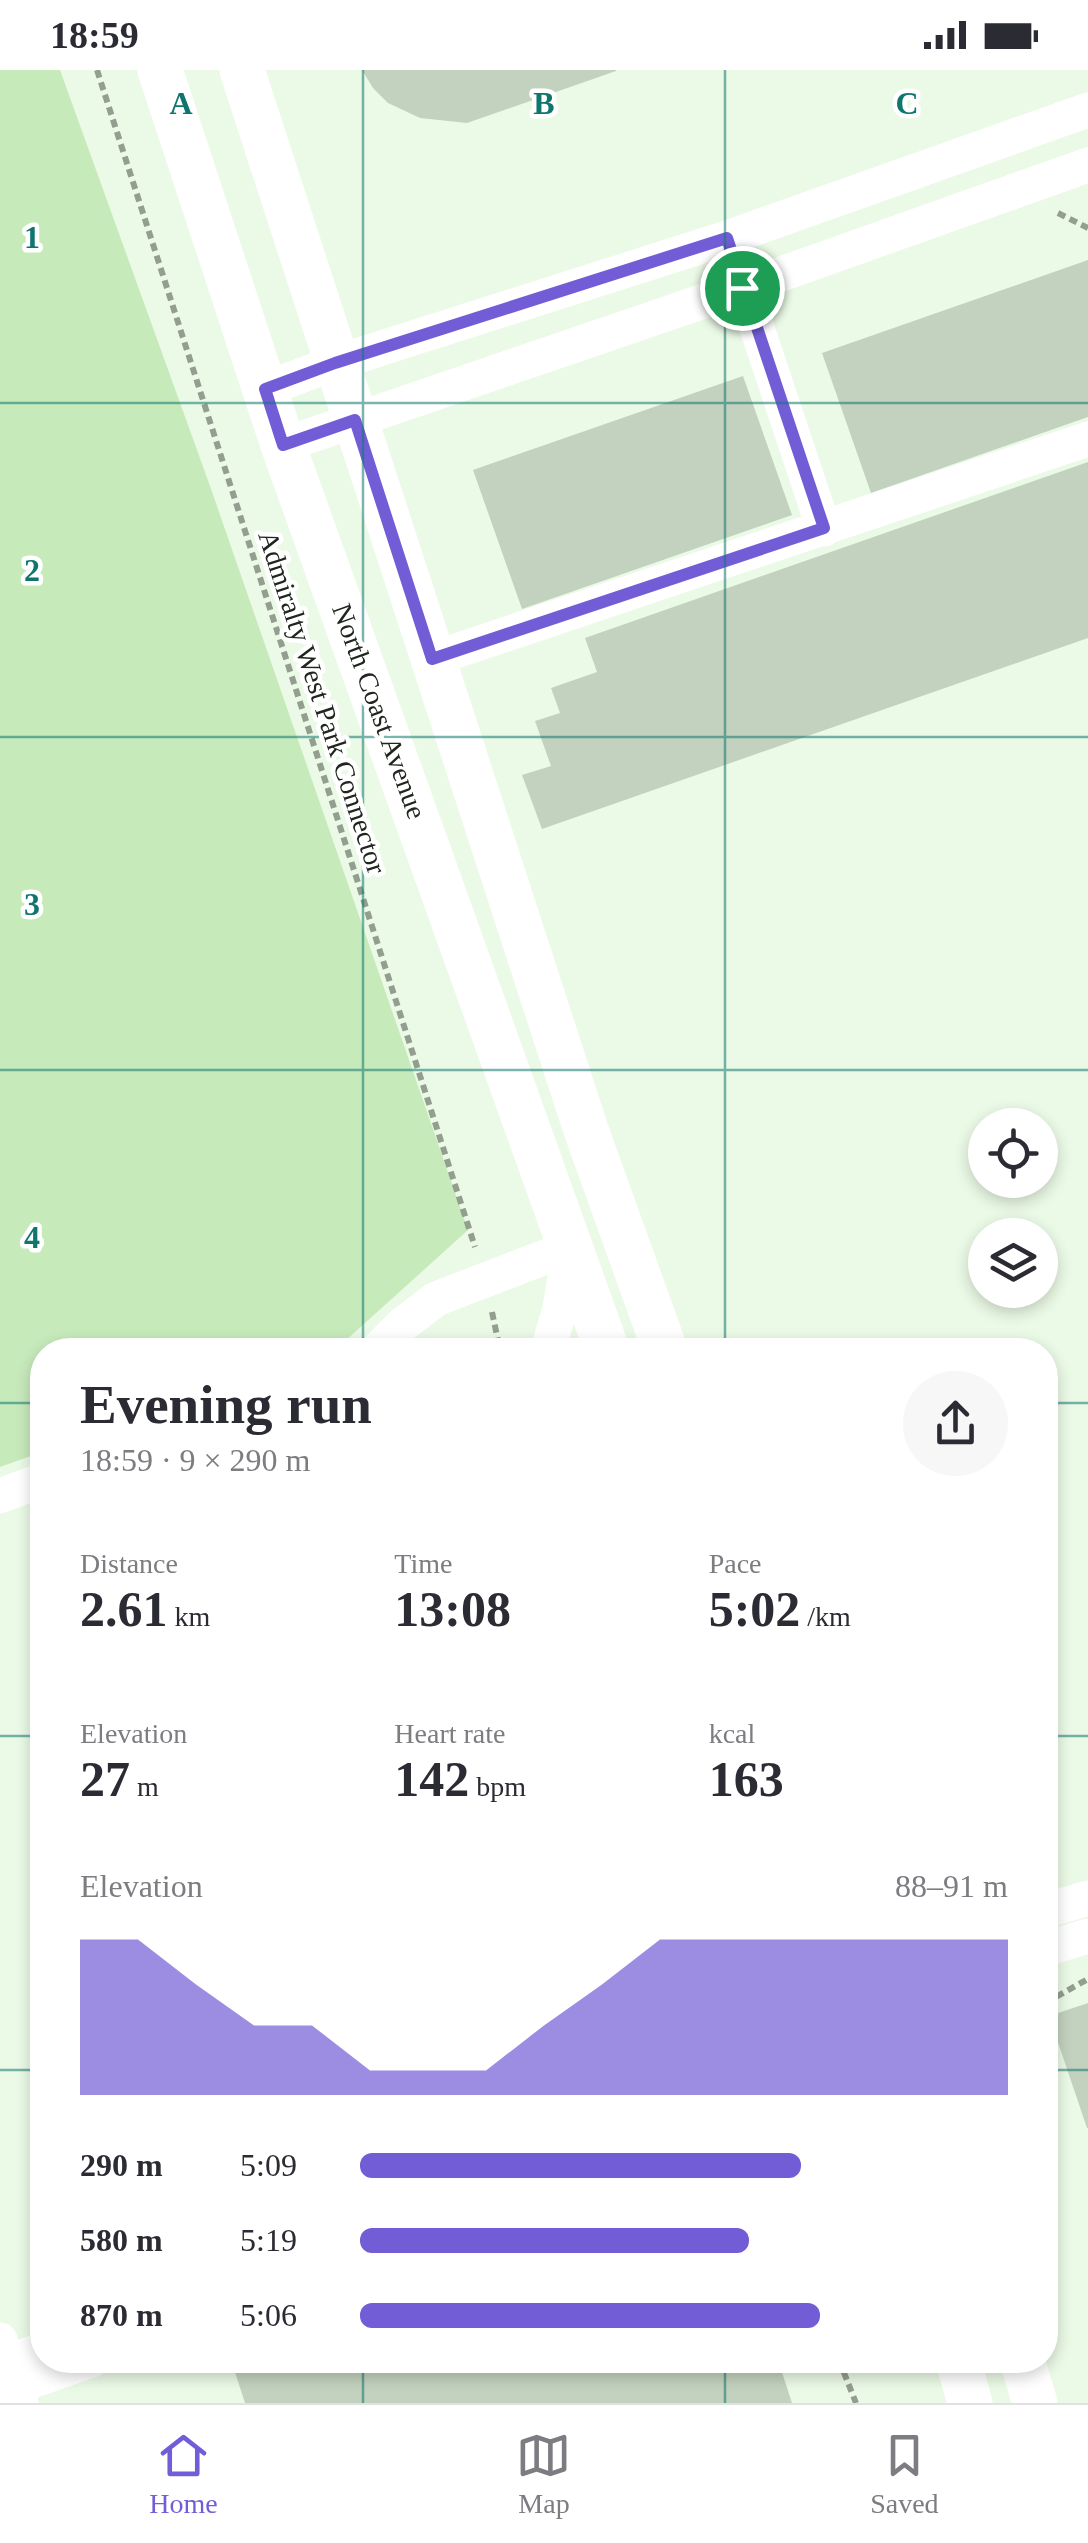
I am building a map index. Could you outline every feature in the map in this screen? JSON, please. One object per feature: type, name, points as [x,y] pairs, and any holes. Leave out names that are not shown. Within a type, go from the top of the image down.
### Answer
[{"type":"main road","name":"North Coast Avenue","points":[[160,70],[283,445],[603,1338]]},
{"type":"main road","points":[[242,70],[586,1130],[661,1338]]},
{"type":"main road","points":[[962,2373],[970,2403]]},
{"type":"main road","points":[[1026,2373],[1035,2403]]},
{"type":"street","points":[[265,389],[727,238],[1088,110]]},
{"type":"street","points":[[283,445],[1081,173]]},
{"type":"street","points":[[849,194],[866,245]]},
{"type":"street","points":[[727,238],[824,528]]},
{"type":"street","points":[[432,659],[1088,439]]},
{"type":"street","points":[[390,1338],[436,1298],[570,1247]]},
{"type":"street","points":[[551,1338],[570,1247]]},
{"type":"street","points":[[0,1496],[30,1485]]},
{"type":"street","points":[[1058,1906],[1088,1898]]},
{"type":"street","points":[[1058,1945],[1088,1936]]},
{"type":"street","points":[[7,2374],[30,2358]]},
{"type":"path","name":"Admiralty West Park Connector","points":[[98,70],[486,1281],[498,1338]]},
{"type":"path","points":[[1058,1996],[1088,1980]]},
{"type":"path","points":[[844,2373],[856,2403]]},
{"type":"green space","points":[[0,70],[60,70],[210,486],[468,1230],[348,1338],[30,1338],[30,1456],[0,1467]]},
{"type":"building","points":[[362,70],[616,71],[467,123],[420,118],[388,103]]},
{"type":"building","points":[[1088,260],[1088,417],[871,493],[822,353]]},
{"type":"building","points":[[743,376],[792,515],[522,609],[473,470]]},
{"type":"building","points":[[1088,462],[1088,638],[542,829],[522,775],[551,766],[535,721],[560,713],[551,688],[597,672],[585,638]]},
{"type":"building","points":[[1088,2003],[1088,2128],[1058,2043],[1058,2013]]},
{"type":"building","points":[[235,2373],[782,2373],[792,2403],[245,2403]]},
{"type":"route","points":[[727,238],[742,288],[824,528],[432,659],[355,420],[283,445],[265,389],[727,238]]}]
